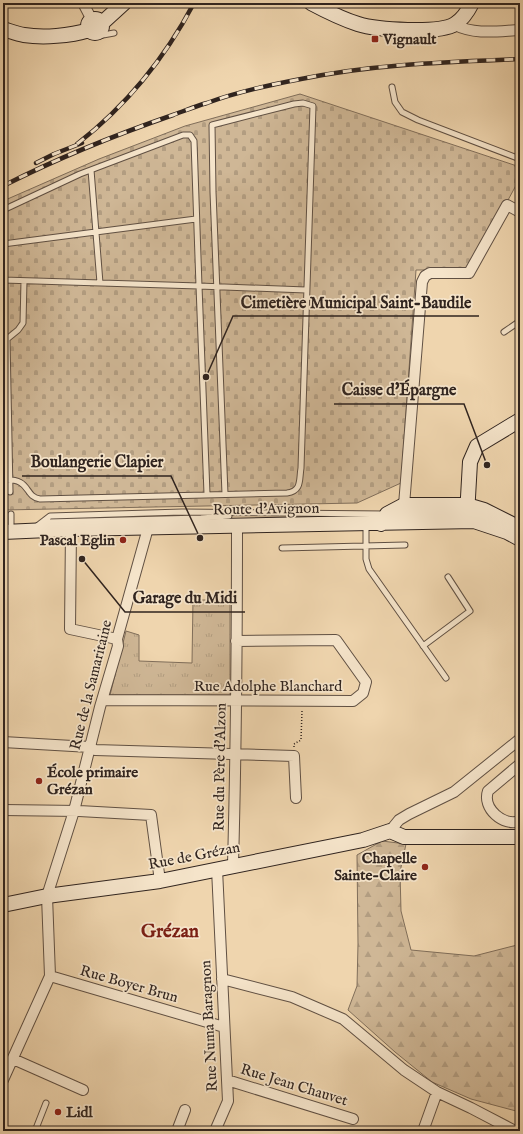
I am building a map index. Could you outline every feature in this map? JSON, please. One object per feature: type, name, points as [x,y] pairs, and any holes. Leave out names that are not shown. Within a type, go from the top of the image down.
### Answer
[{"type":"street","points":[[83,3],[96,26]]},
{"type":"street","points":[[3,29],[23,35],[38,36],[77,34],[96,26],[124,3]]},
{"type":"street","points":[[311,3],[358,24],[376,28],[425,30],[446,28],[454,25],[466,14],[472,3]]},
{"type":"street","points":[[454,25],[464,30],[483,32],[520,30]]},
{"type":"street","points":[[404,505],[422,282],[425,276],[430,274],[469,273],[507,205],[520,212]]},
{"type":"street","points":[[520,420],[477,446],[470,462],[468,513],[474,521],[512,529],[520,539]]},
{"type":"street","name":"Route d'Avignon","points":[[384,519],[404,505],[468,513]]},
{"type":"street","name":"Route d'Avignon","points":[[8,526],[32,530],[366,524],[384,519],[468,513]]},
{"type":"street","name":"Rue du Père d'Alzon","points":[[233,865],[236,753],[235,700],[238,526]]},
{"type":"street","name":"Rue de la Samaritaine","points":[[50,976],[47,896],[74,811],[118,646],[117,640],[148,528]]},
{"type":"street","points":[[71,529],[70,629],[117,640]]},
{"type":"street","name":"Rue Adolphe Blanchard","points":[[103,700],[353,701],[363,693],[366,682],[336,640],[236,640]]},
{"type":"street","points":[[520,739],[454,792],[408,814],[399,820],[390,831],[404,837],[520,837]]},
{"type":"street","points":[[3,742],[90,747],[95,750],[236,753],[294,756],[296,798]]},
{"type":"street","points":[[520,764],[488,791],[487,801],[494,815],[515,823],[520,822]]},
{"type":"street","points":[[3,810],[74,811],[151,815],[160,881]]},
{"type":"street","name":"Rue de Grézan","points":[[3,905],[47,896],[160,881],[355,841],[390,831]]},
{"type":"street","name":"Rue Numa Baragnon","points":[[215,1131],[228,1101],[217,869]]},
{"type":"street","points":[[3,1080],[50,976]]},
{"type":"street","name":"Rue Boyer Brun","points":[[50,976],[224,1027]]},
{"type":"street","points":[[222,980],[292,997],[343,1019],[404,1070],[437,1092],[515,1131]]},
{"type":"street","points":[[13,1059],[83,1090]]},
{"type":"street","name":"Rue Jean Chauvet","points":[[227,1080],[353,1119]]},
{"type":"street","points":[[423,1131],[437,1092]]},
{"type":"street","points":[[176,1131],[185,1110]]},
{"type":"lane","points":[[96,26],[103,35],[114,33]]},
{"type":"lane","points":[[392,87],[395,102],[402,112],[418,120],[520,159]]},
{"type":"lane","points":[[3,480],[19,481],[33,496],[40,499],[287,493],[293,492],[298,487],[301,468],[313,106],[303,103],[212,125],[216,287],[225,494]]},
{"type":"lane","points":[[3,210],[21,200],[91,170],[183,135],[190,135],[194,141],[207,494]]},
{"type":"lane","points":[[91,170],[100,283]]},
{"type":"lane","points":[[3,244],[196,220]]},
{"type":"lane","points":[[3,232],[3,280],[306,290]]},
{"type":"lane","points":[[10,492],[5,338],[18,330],[23,323],[24,280]]},
{"type":"lane","points":[[504,332],[520,321]]},
{"type":"lane","points":[[32,530],[48,522],[201,518],[256,513],[384,519]]},
{"type":"lane","points":[[482,516],[512,529]]},
{"type":"lane","points":[[366,524],[366,559],[369,570],[446,678]]},
{"type":"lane","points":[[282,548],[405,546]]},
{"type":"lane","points":[[423,646],[470,611],[448,577]]},
{"type":"lane","points":[[35,1131],[46,1103]]},
{"type":"path","points":[[294,756],[294,744],[301,740],[302,701]]},
{"type":"green space","points":[[300,94],[520,167],[520,178],[470,270],[416,270],[401,483],[357,503],[3,510],[3,201],[99,159],[185,126]]},
{"type":"green space","points":[[193,600],[230,600],[230,695],[110,695],[126,631],[139,635],[139,661],[192,663]]},
{"type":"green space","points":[[382,841],[406,844],[400,872],[401,911],[411,950],[474,956],[517,945],[520,1011],[520,1110],[516,1111],[471,1099],[432,1082],[395,1052],[348,1010],[357,986],[357,855]]},
{"type":"railway","points":[[77,144],[112,114],[143,80],[170,43],[194,3]]},
{"type":"railway","points":[[3,186],[108,139],[230,95],[253,89],[289,81],[355,70],[438,63],[520,59]]},
{"type":"railway","points":[[36,163],[82,143]]},
{"type":"place","name":"Vignault","points":[[375,39]]},
{"type":"place","name":"Cimetière Municipal Saint-Baudile","points":[[206,377]]},
{"type":"place","name":"Caisse d'Épargne","points":[[487,465]]},
{"type":"place","name":"Boulangerie Clapier","points":[[200,538]]},
{"type":"place","name":"Pascal Eglin","points":[[123,540]]},
{"type":"place","name":"Garage du Midi","points":[[82,559]]},
{"type":"place","name":"École primaire Grézan","points":[[39,781]]},
{"type":"place","name":"Chapelle Sainte-Claire","points":[[425,867]]},
{"type":"place","name":"Lidl","points":[[58,1112]]},
{"type":"district","name":"Grézan","points":[[170,932]]}]
